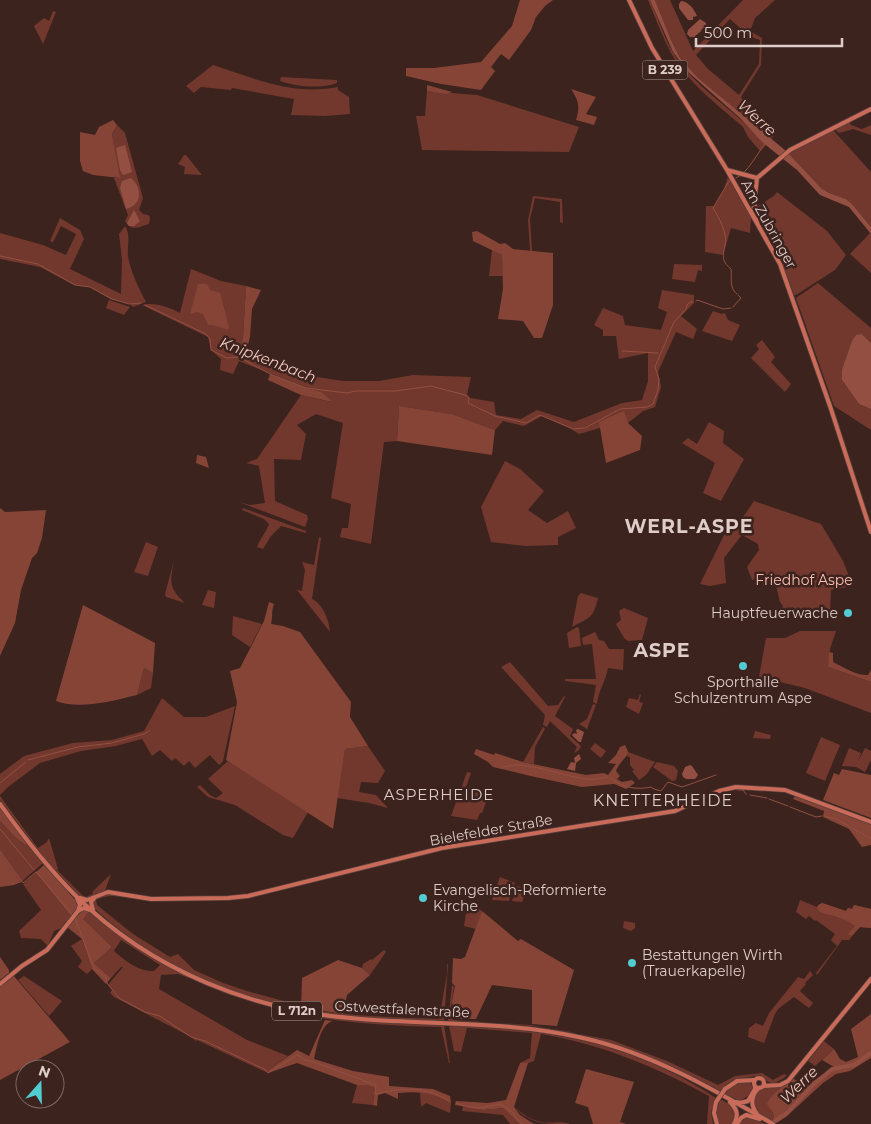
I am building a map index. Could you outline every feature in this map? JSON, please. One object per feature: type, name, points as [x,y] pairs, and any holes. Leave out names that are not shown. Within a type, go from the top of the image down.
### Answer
[{"type":"main road","name":"Am Zubringer","points":[[629,0],[652,48],[727,170],[780,264],[871,532]]},
{"type":"main road","points":[[753,215],[757,178],[790,150],[871,109]]},
{"type":"main road","points":[[727,170],[757,178]]},
{"type":"main road","points":[[755,202],[760,226]]},
{"type":"main road","name":"Bielefelder Straße","points":[[97,896],[108,892],[151,899],[248,896],[442,848],[675,811],[719,791],[736,787],[785,790],[871,822]]},
{"type":"main road","name":"Ostwestfalenstraße","points":[[0,804],[47,865],[94,912],[138,946],[167,964],[198,979],[248,999],[282,1008],[331,1016],[535,1029],[583,1038],[645,1058],[689,1078],[773,1124]]},
{"type":"main road","points":[[76,896],[87,900],[97,896]]},
{"type":"main road","points":[[76,896],[79,903],[78,911]]},
{"type":"main road","points":[[94,912],[91,902],[97,896]]},
{"type":"main road","points":[[0,984],[22,966],[47,950],[78,911],[86,908],[94,912]]},
{"type":"main road","points":[[717,1124],[714,1113],[716,1102],[725,1089],[737,1081],[748,1080],[758,1084],[779,1085],[788,1081],[871,979]]},
{"type":"main road","points":[[731,1101],[740,1103],[748,1101],[758,1084]]},
{"type":"main road","points":[[758,1084],[752,1103],[755,1112],[760,1118]]},
{"type":"main road","points":[[731,1101],[736,1108],[735,1124]]},
{"type":"main road","points":[[735,1124],[746,1115],[760,1118]]},
{"type":"main road","name":"Ostwestfalenstraße","points":[[760,1118],[768,1124]]},
{"type":"green space","points":[[648,0],[650,0],[677,59],[697,82],[742,121],[762,142],[767,144],[760,151],[748,137],[743,127],[704,93],[678,64],[671,53]]},
{"type":"green space","points":[[655,0],[670,0],[693,51],[743,0],[775,0],[755,18],[750,31],[762,38],[761,65],[741,97],[775,134],[771,139],[698,78],[680,58]],"holes":[[[730,19],[749,36],[760,40],[759,64],[739,95],[708,69],[696,55]]]},
{"type":"green space","points":[[53,11],[56,12],[43,44],[34,26],[44,18],[49,21]]},
{"type":"green space","points":[[213,65],[259,80],[290,87],[322,89],[338,87],[338,90],[349,97],[350,114],[325,116],[291,115],[294,99],[232,88],[231,90],[201,87],[194,93],[186,86]]},
{"type":"green space","points":[[281,77],[337,80],[337,83],[316,87],[301,86],[280,81]]},
{"type":"green space","points":[[427,91],[477,95],[579,127],[569,152],[422,150],[416,116],[425,116]]},
{"type":"green space","points":[[849,121],[851,125],[862,129],[871,125],[871,135],[853,129],[839,133],[834,129]]},
{"type":"green space","points":[[117,125],[125,133],[143,198],[139,210],[150,217],[149,224],[139,227],[130,227],[125,221],[128,215],[114,178],[119,178],[112,134]]},
{"type":"green space","points":[[833,130],[871,172],[871,227],[852,204],[846,199],[821,188],[788,154]]},
{"type":"green space","points":[[184,155],[202,175],[184,174],[185,167],[178,164]]},
{"type":"green space","points":[[728,177],[751,217],[750,233],[731,228],[723,255],[705,252],[706,206],[714,206],[724,189]]},
{"type":"green space","points":[[777,192],[827,231],[846,255],[835,270],[796,295],[794,295],[775,248],[762,225],[758,212],[758,206]]},
{"type":"green space","points":[[533,196],[562,199],[563,223],[560,222],[560,202],[535,198],[530,219],[532,251],[530,251],[528,220]]},
{"type":"green space","points":[[60,218],[80,230],[84,239],[70,269],[121,294],[122,259],[119,234],[125,226],[128,237],[129,263],[146,302],[133,307],[130,304],[110,299],[90,287],[74,285],[40,267],[0,259],[0,233],[43,245],[66,255],[76,234],[61,226],[53,242],[50,241]]},
{"type":"green space","points":[[871,234],[871,273],[850,254]]},
{"type":"green space","points":[[492,250],[502,255],[503,276],[489,276]]},
{"type":"green space","points":[[674,264],[702,265],[702,271],[698,270],[695,282],[672,279]]},
{"type":"green space","points":[[191,269],[221,281],[246,286],[243,337],[240,351],[264,363],[285,372],[343,381],[379,381],[413,375],[471,377],[467,394],[470,398],[494,402],[496,415],[521,419],[537,410],[574,422],[622,403],[642,400],[648,381],[648,353],[619,359],[616,336],[603,336],[603,330],[594,325],[603,308],[623,316],[625,325],[661,330],[667,312],[658,308],[662,290],[694,295],[694,303],[681,316],[697,329],[693,339],[676,332],[658,372],[661,387],[655,407],[643,411],[628,423],[600,422],[600,428],[579,434],[542,416],[524,426],[503,421],[495,430],[452,414],[399,406],[397,441],[384,442],[371,544],[340,537],[342,528],[348,528],[351,504],[331,498],[343,423],[316,414],[297,425],[306,434],[301,460],[274,459],[275,501],[307,515],[308,519],[305,527],[239,502],[250,505],[265,503],[259,466],[246,463],[257,459],[301,395],[331,402],[322,392],[239,361],[233,374],[220,370],[221,359],[211,350],[208,337],[142,305],[161,306],[180,313]]},
{"type":"green space","points":[[818,283],[871,328],[871,343],[862,334],[842,380],[859,404],[871,409],[871,430],[834,406],[796,298]]},
{"type":"green space","points":[[109,300],[130,307],[124,315],[106,308]]},
{"type":"green space","points":[[713,311],[725,313],[728,320],[740,325],[732,341],[702,331]]},
{"type":"green space","points":[[762,340],[775,357],[771,362],[791,384],[785,392],[751,358],[759,349],[756,345]]},
{"type":"green space","points":[[709,422],[724,431],[723,443],[744,459],[721,501],[703,493],[715,463],[682,443],[688,438],[697,444]]},
{"type":"green space","points":[[505,461],[520,469],[544,491],[528,510],[547,523],[568,511],[576,528],[558,537],[558,545],[526,546],[491,542],[481,507]]},
{"type":"green space","name":"Friedhof Aspe","points":[[754,501],[821,524],[843,561],[853,586],[831,590],[830,614],[814,614],[813,618],[803,618],[807,611],[781,610],[783,606],[780,602],[775,582],[763,584],[761,577],[752,580],[747,567],[759,550],[758,544],[742,535],[724,558],[726,583],[710,586],[700,584],[726,531],[732,533]]},
{"type":"green space","points":[[243,508],[306,531],[306,533],[281,526],[271,536],[263,549],[257,547],[269,524],[264,519],[242,510]]},
{"type":"green space","points":[[319,537],[321,538],[312,599],[316,601],[325,613],[330,632],[297,590],[302,591],[305,570],[302,562],[314,565]]},
{"type":"green space","points":[[146,542],[158,547],[148,576],[134,572]]},
{"type":"green space","points":[[174,560],[171,579],[173,589],[185,603],[166,597],[165,594]]},
{"type":"green space","points":[[208,590],[216,592],[214,608],[202,605]]},
{"type":"green space","points":[[581,593],[598,598],[590,617],[572,627],[578,596]]},
{"type":"green space","points":[[624,608],[648,618],[642,640],[628,641],[624,638],[616,624],[621,620],[619,611]]},
{"type":"green space","points":[[233,616],[262,624],[250,647],[232,635]]},
{"type":"green space","points":[[577,627],[579,628],[581,646],[569,648],[567,633]]},
{"type":"green space","points":[[800,631],[836,631],[830,649],[828,667],[871,682],[871,713],[805,688],[759,677],[766,638],[785,638]]},
{"type":"green space","points":[[595,632],[599,640],[604,641],[609,649],[624,649],[623,670],[608,668],[597,704],[593,702],[596,685],[565,681],[565,679],[596,679],[592,644],[583,645],[582,638]]},
{"type":"green space","points":[[510,662],[548,706],[558,705],[565,697],[555,716],[573,729],[570,736],[581,746],[579,750],[574,753],[577,747],[550,721],[547,727],[543,725],[545,715],[501,667]]},
{"type":"green space","points":[[144,668],[153,673],[151,688],[137,695]]},
{"type":"green space","points":[[640,694],[639,702],[643,703],[639,714],[626,707],[629,698],[638,700]]},
{"type":"green space","points":[[162,698],[184,717],[206,717],[235,706],[223,761],[219,765],[210,755],[195,768],[189,761],[184,766],[175,758],[172,761],[160,750],[152,756],[142,739],[116,746],[81,751],[40,763],[0,795],[0,774],[24,756],[73,743],[112,740],[144,731]]},
{"type":"green space","points":[[593,704],[596,705],[587,729],[579,724],[587,719]]},
{"type":"green space","points":[[543,727],[545,729],[535,747],[534,764],[523,762]]},
{"type":"green space","points":[[755,731],[771,735],[770,739],[753,738]]},
{"type":"green space","points":[[821,737],[840,745],[825,781],[806,773]]},
{"type":"green space","points":[[595,743],[606,751],[601,758],[590,749]]},
{"type":"green space","points":[[368,746],[385,771],[378,783],[361,782],[359,792],[376,795],[388,808],[337,798],[345,749]]},
{"type":"green space","points":[[849,748],[861,753],[858,761],[865,748],[871,751],[871,760],[865,772],[856,767],[842,766]]},
{"type":"green space","points":[[628,752],[655,762],[646,775],[639,780],[632,771],[634,770],[630,765],[630,757],[627,756]]},
{"type":"green space","points":[[228,761],[308,812],[293,838],[283,835],[235,805],[208,797],[197,787],[200,785],[216,798],[223,793],[208,779]]},
{"type":"green space","points":[[657,762],[674,766],[678,771],[676,780],[672,781],[653,767]]},
{"type":"green space","points":[[467,772],[471,773],[466,787],[486,791],[484,795],[487,800],[477,820],[451,816]]},
{"type":"green space","points":[[0,796],[38,848],[47,842],[49,838],[57,870],[82,895],[86,897],[93,894],[92,892],[111,874],[105,891],[86,899],[81,897],[49,864],[0,800]]},
{"type":"green space","points":[[0,821],[16,838],[28,845],[43,863],[20,883],[0,887]]},
{"type":"green space","points":[[36,873],[71,916],[61,928],[54,931],[48,946],[41,939],[21,938],[19,931],[41,910],[23,884]]},
{"type":"green space","points":[[500,877],[515,883],[509,901],[492,900]]},
{"type":"green space","points":[[517,886],[527,889],[522,902],[512,901]]},
{"type":"green space","points":[[104,894],[126,898],[107,896],[96,900],[97,905],[133,934],[170,957],[178,954],[194,970],[223,983],[250,992],[301,1004],[301,1007],[352,1015],[439,1019],[448,964],[444,1021],[325,1014],[293,1009],[231,991],[172,964],[117,928],[93,907],[92,903],[95,898]]},
{"type":"green space","points":[[800,900],[817,907],[822,903],[846,911],[848,908],[852,909],[854,905],[871,909],[871,928],[860,927],[849,940],[842,940],[817,975],[816,973],[837,946],[831,940],[835,934],[809,916],[806,919],[796,912]]},
{"type":"green space","points":[[467,907],[476,907],[482,911],[476,929],[464,926]]},
{"type":"green space","points":[[89,911],[138,948],[164,965],[192,979],[178,974],[161,975],[159,989],[247,1040],[288,1056],[269,1070],[268,1073],[196,1041],[114,997],[110,993],[112,990],[108,985],[123,967],[111,978],[94,963],[112,947],[82,919]],"holes":[[[121,940],[160,965],[154,971],[143,970],[127,962],[114,951]]]},
{"type":"green space","points":[[624,921],[635,923],[635,928],[631,931],[623,928]]},
{"type":"green space","points":[[82,939],[92,969],[87,974],[78,967],[82,961],[71,946]]},
{"type":"green space","points":[[384,950],[386,952],[370,975],[362,968],[363,964],[372,960]]},
{"type":"green space","points":[[810,971],[813,975],[800,991],[813,1003],[809,1008],[794,997],[778,1009],[764,1043],[748,1037],[749,1028],[756,1023],[763,1026],[769,1013],[798,977],[804,979]]},
{"type":"green space","points":[[24,976],[62,1001],[49,1016],[18,980]]},
{"type":"green space","points":[[452,985],[454,987],[451,1007],[453,1020],[531,1025],[546,1028],[448,1021]]},
{"type":"green space","points":[[281,1011],[355,1021],[444,1025],[450,1063],[441,1027],[360,1023]]},
{"type":"green space","points":[[449,1025],[521,1030],[555,1035],[620,1051],[652,1063],[716,1098],[711,1112],[713,1124],[707,1124],[709,1096],[669,1075],[607,1050],[541,1034],[534,1061],[520,1063],[530,1058],[532,1033],[467,1028],[461,1052],[454,1051]]},
{"type":"green space","points":[[579,1034],[611,1040],[667,1061],[718,1085],[735,1076],[762,1073],[773,1080],[784,1074],[787,1075],[775,1083],[767,1081],[760,1075],[733,1080],[721,1091],[648,1057]]},
{"type":"green space","points":[[824,1041],[834,1049],[815,1066],[808,1061]]},
{"type":"green space","points":[[738,1083],[750,1083],[754,1088],[749,1095],[740,1101],[724,1094]]},
{"type":"green space","points":[[787,1084],[775,1093],[770,1109],[774,1115],[772,1121],[762,1116],[756,1109],[754,1102],[757,1092],[763,1088],[781,1087]]},
{"type":"green space","points":[[357,1085],[367,1085],[375,1088],[373,1105],[352,1103]]},
{"type":"green space","points":[[420,1092],[436,1094],[451,1103],[450,1113],[426,1103],[421,1107]]},
{"type":"green space","points":[[720,1099],[731,1105],[736,1114],[732,1124],[719,1124],[716,1111]]},
{"type":"green space","points":[[463,1106],[483,1110],[503,1108],[520,1124],[510,1124],[503,1115],[462,1111]]},
{"type":"green space","points":[[514,1107],[534,1120],[570,1124],[553,1124],[532,1120]]},
{"type":"green space","points":[[746,1117],[752,1117],[765,1124],[739,1124]]},
{"type":"shaded area","points":[[520,0],[553,0],[536,17],[531,30],[509,60],[501,54],[491,67],[495,71],[481,90],[406,76],[406,68],[434,68],[481,62],[512,26]]},
{"type":"shaded area","points":[[650,0],[655,0],[680,58],[698,78],[786,151],[821,188],[846,199],[852,204],[871,227],[871,234],[849,207],[820,195],[797,170],[762,142],[740,118],[688,72],[673,52]]},
{"type":"shaded area","points":[[681,1],[689,4],[695,11],[697,16],[693,17],[693,20],[688,20],[679,8]]},
{"type":"shaded area","points":[[700,19],[706,23],[706,27],[694,37],[690,37],[687,34],[688,30]]},
{"type":"shaded area","points":[[427,85],[452,92],[447,94],[427,91]]},
{"type":"shaded area","points":[[571,89],[596,97],[586,114],[597,117],[594,125],[576,120],[578,104]]},
{"type":"shaded area","points":[[113,120],[117,125],[112,134],[120,178],[93,175],[83,171],[80,161],[80,132],[95,135],[99,127]]},
{"type":"shaded area","points":[[125,145],[132,172],[123,175],[120,170],[116,148]]},
{"type":"shaded area","points":[[131,178],[137,186],[139,195],[136,204],[126,209],[120,188],[122,181]]},
{"type":"shaded area","points":[[134,210],[140,221],[134,226],[129,226],[127,223]]},
{"type":"shaded area","points":[[477,231],[500,244],[505,243],[513,249],[553,253],[553,305],[542,338],[534,338],[523,321],[498,319],[503,289],[502,255],[473,241],[472,232]]},
{"type":"shaded area","points":[[198,284],[207,284],[210,290],[220,293],[229,327],[228,330],[208,325],[203,314],[197,312],[190,314]]},
{"type":"shaded area","points":[[246,286],[261,290],[252,309],[250,337],[246,353],[240,351],[243,337]]},
{"type":"shaded area","points":[[862,334],[871,343],[871,409],[859,404],[842,380],[842,370],[852,341],[856,335]]},
{"type":"shaded area","points":[[270,374],[322,392],[332,402],[301,395],[268,380]]},
{"type":"shaded area","points":[[399,406],[452,414],[495,430],[492,455],[397,441]]},
{"type":"shaded area","points":[[624,411],[628,423],[642,436],[640,450],[606,463],[599,422]]},
{"type":"shaded area","points":[[197,455],[206,457],[209,468],[196,463]]},
{"type":"shaded area","points":[[0,508],[5,512],[46,510],[42,538],[37,553],[32,558],[21,590],[15,623],[0,656]]},
{"type":"shaded area","points":[[269,602],[274,604],[271,624],[300,632],[351,702],[350,717],[368,746],[345,749],[333,829],[226,760],[237,702],[230,671],[240,668],[264,621]]},
{"type":"shaded area","points":[[83,605],[155,643],[153,673],[144,668],[137,695],[85,705],[65,704],[56,701]]},
{"type":"shaded area","points":[[829,652],[833,653],[833,662],[850,671],[868,675],[871,670],[871,682],[828,667]]},
{"type":"shaded area","points":[[576,730],[584,732],[581,742],[572,735],[574,733],[577,734]]},
{"type":"shaded area","points":[[625,745],[628,753],[616,771],[620,776],[617,779],[622,782],[632,780],[635,783],[626,789],[614,784],[582,787],[535,777],[493,767],[474,754],[476,749],[523,762],[586,775],[604,773],[608,775],[616,764],[608,763],[616,755],[620,747]]},
{"type":"shaded area","points":[[579,754],[581,759],[576,763],[575,771],[567,769],[571,762],[575,763],[574,758]]},
{"type":"shaded area","points":[[690,765],[698,775],[695,779],[683,777],[682,774],[685,767]]},
{"type":"shaded area","points":[[842,769],[871,775],[871,818],[823,800],[834,773],[839,775]]},
{"type":"shaded area","points":[[795,796],[871,824],[871,845],[862,847],[849,829],[823,817],[824,811],[793,799]]},
{"type":"shaded area","points":[[0,808],[27,846],[16,838],[0,821]]},
{"type":"shaded area","points":[[0,852],[21,882],[0,887]]},
{"type":"shaded area","points":[[44,865],[77,902],[78,907],[71,916],[36,873],[23,884]]},
{"type":"shaded area","points":[[822,903],[846,911],[848,908],[852,909],[854,905],[871,909],[871,928],[860,927],[851,936],[848,934],[855,926],[842,919],[820,912],[817,908]]},
{"type":"shaded area","points":[[84,909],[89,911],[83,919],[112,947],[94,963],[111,978],[106,984],[92,969],[82,939],[67,927]]},
{"type":"shaded area","points":[[482,911],[518,941],[521,939],[574,970],[557,1026],[532,1024],[532,990],[492,985],[476,1019],[458,1019],[453,1016],[452,1001],[455,986],[452,983],[453,958],[461,959],[465,957]]},
{"type":"shaded area","points":[[0,957],[9,973],[0,980]]},
{"type":"shaded area","points":[[338,960],[362,968],[370,975],[347,995],[343,1014],[301,1007],[302,978]]},
{"type":"shaded area","points":[[13,975],[70,1042],[39,1059],[15,1059],[15,1072],[0,1080],[0,986]]},
{"type":"shaded area","points":[[871,1014],[871,1058],[850,1071],[836,1074],[823,1083],[786,1117],[776,1123],[772,1121],[774,1115],[767,1104],[775,1093],[792,1078],[806,1086],[834,1067],[822,1060],[834,1049],[840,1059],[846,1062],[858,1057],[851,1029]]},
{"type":"shaded area","points":[[325,1020],[333,1021],[322,1031],[314,1059],[353,1071],[389,1077],[389,1086],[433,1089],[450,1096],[451,1103],[425,1093],[398,1093],[398,1099],[385,1093],[378,1095],[377,1106],[373,1105],[375,1088],[367,1085],[357,1085],[297,1063],[268,1073],[269,1070],[297,1050],[309,1056]]},
{"type":"shaded area","points":[[520,1063],[528,1063],[514,1107],[520,1115],[534,1124],[520,1124],[503,1108],[483,1110],[455,1105],[456,1101],[488,1103],[506,1100]]},
{"type":"shaded area","points":[[586,1069],[634,1082],[620,1122],[626,1124],[593,1124],[588,1107],[575,1103]]},
{"type":"waterway","name":"Knipkenbach","points":[[736,178],[748,167],[766,143]]},
{"type":"waterway","name":"Knipkenbach","points":[[729,181],[713,208],[724,231],[726,240],[723,257],[731,269],[732,286],[737,294]]},
{"type":"waterway","name":"Knipkenbach","points":[[0,256],[38,264],[75,285],[90,287],[112,299],[129,304],[141,303]]},
{"type":"waterway","name":"Knipkenbach","points":[[733,307],[741,298],[738,295]]},
{"type":"waterway","name":"Knipkenbach","points":[[696,301],[723,309],[731,308]]},
{"type":"waterway","name":"Knipkenbach","points":[[145,305],[206,334],[210,339],[211,350],[227,358],[239,357],[270,374],[306,388],[347,393],[356,391],[395,391],[431,386],[465,395],[469,398],[468,403],[495,416],[526,423],[540,415],[573,429],[585,428],[620,409],[647,407],[653,404],[658,390],[659,379],[655,367],[674,322],[686,309],[687,305],[693,302]]},
{"type":"waterway","points":[[622,351],[658,353]]},
{"type":"waterway","points":[[28,760],[78,747],[112,743],[149,731]]},
{"type":"waterway","points":[[0,783],[26,762]]},
{"type":"waterway","points":[[504,767],[523,765],[579,778],[598,779],[608,777]]},
{"type":"waterway","points":[[612,779],[626,786],[636,788],[651,787],[661,791],[668,782],[682,787],[716,775]]},
{"type":"waterway","points":[[738,790],[743,790],[746,794]]},
{"type":"waterway","points":[[750,795],[767,798]]},
{"type":"waterway","points":[[769,799],[788,806]]},
{"type":"waterway","points":[[790,807],[816,817],[822,816]]},
{"type":"waterway","points":[[824,816],[836,819],[866,836]]},
{"type":"waterway","points":[[0,829],[34,870]]},
{"type":"waterway","points":[[867,836],[871,838]]},
{"type":"waterway","points":[[0,851],[23,883],[36,872]]},
{"type":"waterway","points":[[36,872],[71,913]]},
{"type":"waterway","points":[[75,918],[92,963],[96,970],[106,977],[107,983],[119,998],[145,1012],[160,1016],[191,1037],[205,1041],[266,1070],[268,1073],[297,1055],[305,1060],[376,1085],[375,1094],[394,1090],[414,1089],[432,1093],[450,1102]]},
{"type":"waterway","name":"Werre","points":[[771,1124],[787,1113],[813,1085],[832,1069],[854,1065],[871,1053]]},
{"type":"waterway","points":[[456,1103],[477,1108],[501,1104],[523,1124]]},
{"type":"place","name":"Hauptfeuerwache","points":[[848,613]]},
{"type":"place","name":"Sporthalle Schulzentrum Aspe","points":[[743,666]]},
{"type":"place","name":"Evangelisch-Reformierte Kirche","points":[[423,898]]},
{"type":"place","name":"Bestattungen Wirth (Trauerkapelle)","points":[[632,963]]},
{"type":"district","name":"WERL-ASPE","points":[[689,526]]},
{"type":"district","name":"ASPE","points":[[662,650]]},
{"type":"district","name":"ASPERHEIDE","points":[[439,795]]},
{"type":"district","name":"KNETTERHEIDE","points":[[663,800]]}]
